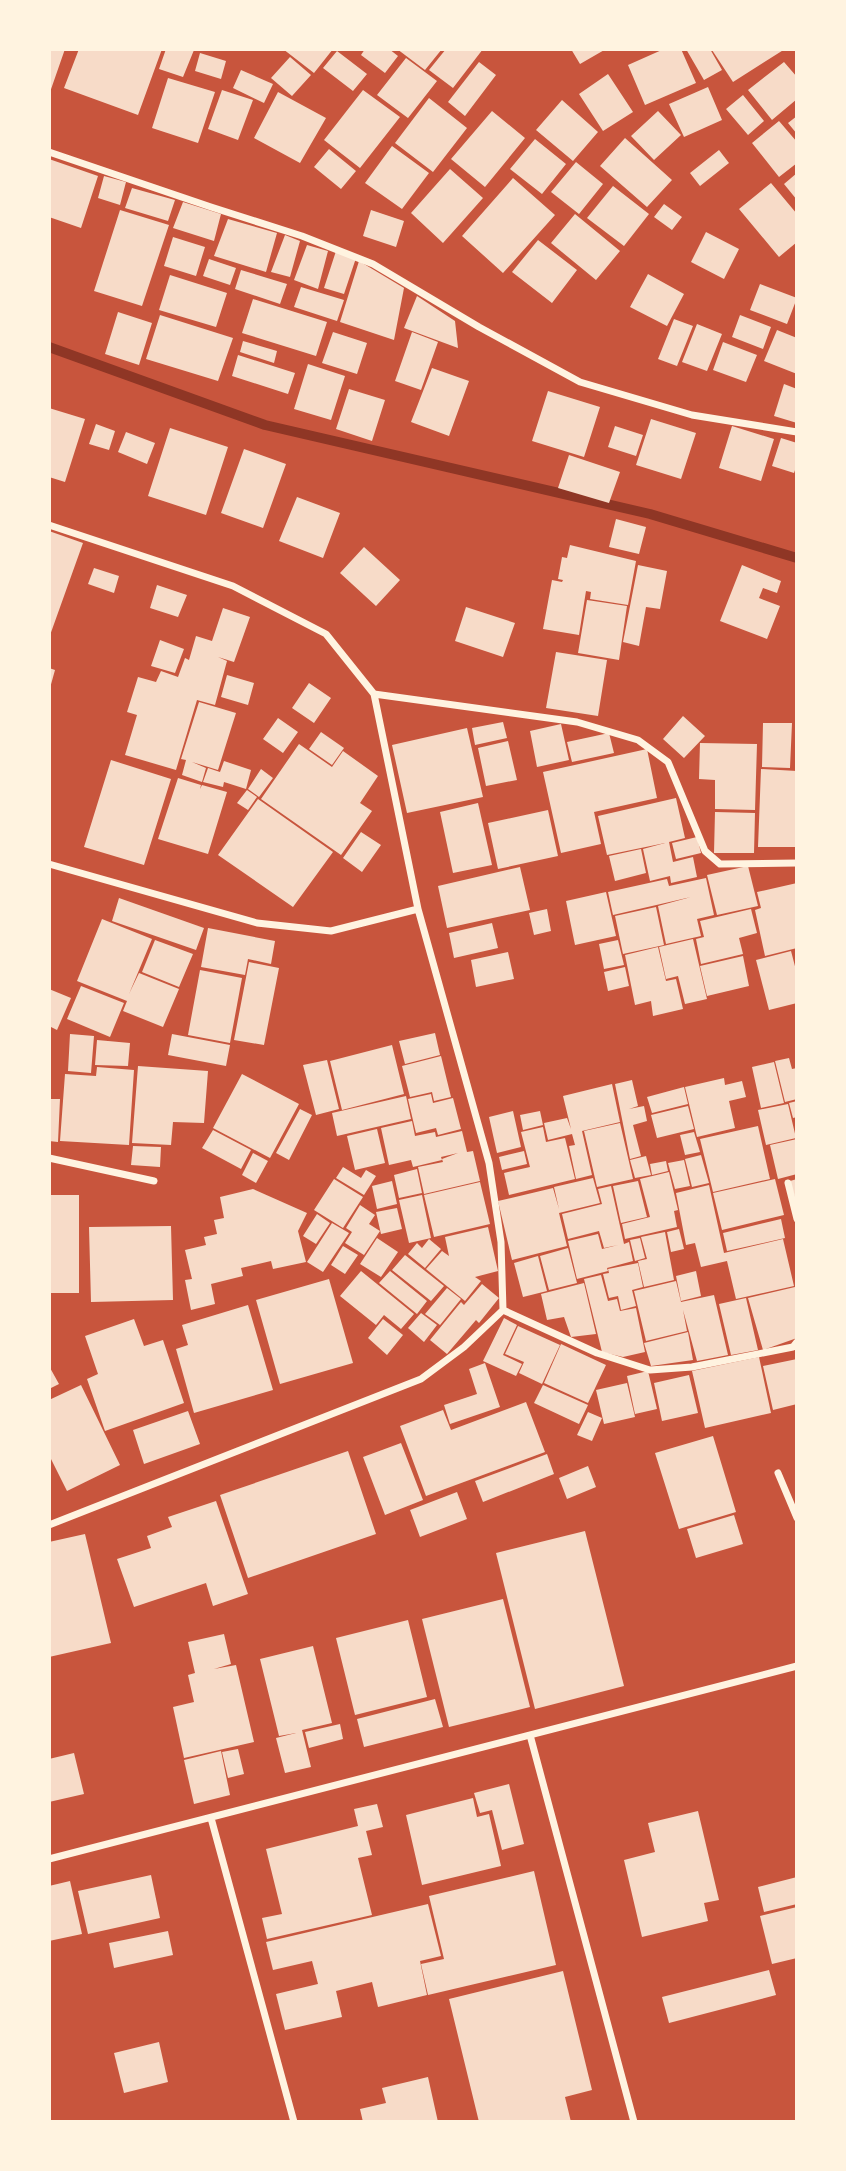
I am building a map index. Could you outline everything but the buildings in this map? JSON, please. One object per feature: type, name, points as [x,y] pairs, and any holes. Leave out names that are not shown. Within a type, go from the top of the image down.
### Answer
[{"type":"street","points":[[49,152],[302,236],[373,264],[580,382],[692,415],[797,432]]},
{"type":"street","points":[[49,525],[233,586],[326,634],[374,694],[418,909],[489,1163],[501,1242],[503,1310],[464,1347],[421,1379],[49,1525]]},
{"type":"street","points":[[374,694],[577,722],[638,740],[668,762],[705,852],[720,864],[797,863]]},
{"type":"street","points":[[49,864],[257,923],[331,931],[418,909]]},
{"type":"street","points":[[49,1158],[154,1181]]},
{"type":"street","points":[[788,1183],[797,1219]]},
{"type":"street","points":[[503,1310],[597,1353],[650,1370],[692,1367],[793,1347],[797,1342]]},
{"type":"street","points":[[778,1473],[797,1518]]},
{"type":"street","points":[[49,1859],[797,1666]]},
{"type":"street","points":[[530,1735],[634,2122]]},
{"type":"street","points":[[211,1818],[295,2122]]},
{"type":"waterway","points":[[49,347],[265,425],[650,514],[797,558]]}]
